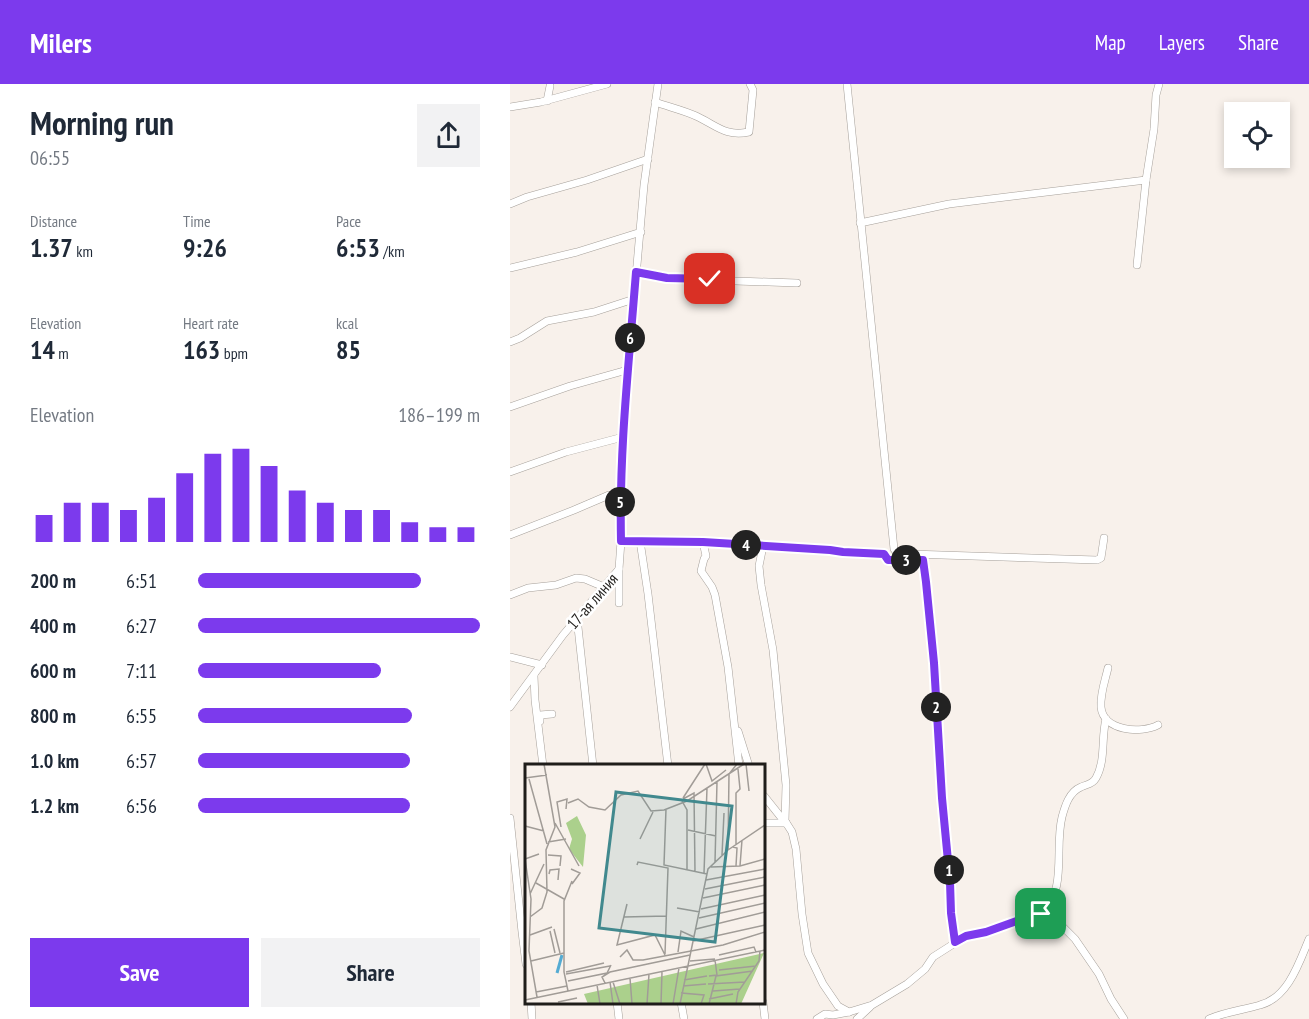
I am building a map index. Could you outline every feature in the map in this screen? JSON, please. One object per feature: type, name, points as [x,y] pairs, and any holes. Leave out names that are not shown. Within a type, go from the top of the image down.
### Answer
[{"type":"street","points":[[510,107],[547,101],[607,84]]},
{"type":"street","name":"17-ая линия","points":[[510,707],[556,644],[620,569],[622,436],[627,370],[640,232],[658,84]]},
{"type":"street","points":[[655,102],[695,116],[724,131],[740,134],[749,132],[753,90],[750,84]]},
{"type":"street","points":[[847,84],[894,549],[897,553],[911,554],[1097,560],[1101,558],[1104,538]]},
{"type":"street","points":[[1137,265],[1159,84]]},
{"type":"street","points":[[547,101],[550,86]]},
{"type":"street","points":[[510,204],[648,159]]},
{"type":"street","points":[[860,223],[949,204],[1146,180]]},
{"type":"street","points":[[510,268],[577,252],[640,232]]},
{"type":"street","points":[[636,272],[679,279],[796,283]]},
{"type":"street","points":[[510,342],[547,321],[594,312],[634,299]]},
{"type":"street","points":[[510,407],[570,386],[627,370]]},
{"type":"street","points":[[510,471],[622,436]]},
{"type":"street","points":[[510,535],[609,495],[620,497]]},
{"type":"street","points":[[621,541],[703,542],[884,554],[888,560],[923,560],[934,663],[942,798],[955,942]]},
{"type":"street","points":[[640,541],[668,764]]},
{"type":"street","points":[[703,542],[706,556],[701,571],[715,595],[728,667],[739,764]]},
{"type":"street","points":[[764,546],[759,561],[760,576],[772,650],[786,785],[784,813],[786,823]]},
{"type":"street","points":[[619,603],[620,569]]},
{"type":"street","points":[[510,595],[528,588],[556,585],[576,578],[585,579],[604,587]]},
{"type":"street","points":[[577,618],[593,764]]},
{"type":"street","points":[[510,657],[542,665]]},
{"type":"street","points":[[1041,914],[1053,900],[1058,876],[1062,819],[1069,798],[1073,791],[1095,780],[1099,769],[1104,747],[1106,719],[1101,707],[1108,668]]},
{"type":"street","points":[[534,676],[543,764]]},
{"type":"street","points":[[649,680],[658,686]]},
{"type":"street","points":[[539,729],[540,715],[552,714]]},
{"type":"street","points":[[1106,719],[1121,727],[1136,730],[1158,725]]},
{"type":"street","points":[[735,722],[750,764]]},
{"type":"street","points":[[765,797],[792,832],[808,953],[823,984],[838,1006],[849,1012]]},
{"type":"street","points":[[510,818],[525,956]]},
{"type":"street","points":[[765,823],[786,823]]},
{"type":"street","points":[[857,1019],[872,1005],[907,984],[925,969],[933,957],[955,942],[966,936],[1045,914],[1053,917],[1075,939],[1099,974],[1124,1019]]},
{"type":"street","points":[[1209,1019],[1269,1002],[1283,990],[1294,973],[1309,939]]},
{"type":"street","points":[[531,1004],[532,1019]]},
{"type":"street","points":[[617,1004],[619,1019]]},
{"type":"street","points":[[681,1004],[684,1019]]},
{"type":"street","points":[[763,1004],[765,1019]]},
{"type":"street","points":[[817,1019],[825,1014],[849,1012],[872,1005]]},
{"type":"route","points":[[710,279],[667,278],[636,272],[622,436],[621,541],[703,542],[884,554],[888,560],[923,560],[934,663],[942,798],[955,942],[975,933],[986,932],[1041,914]]}]
